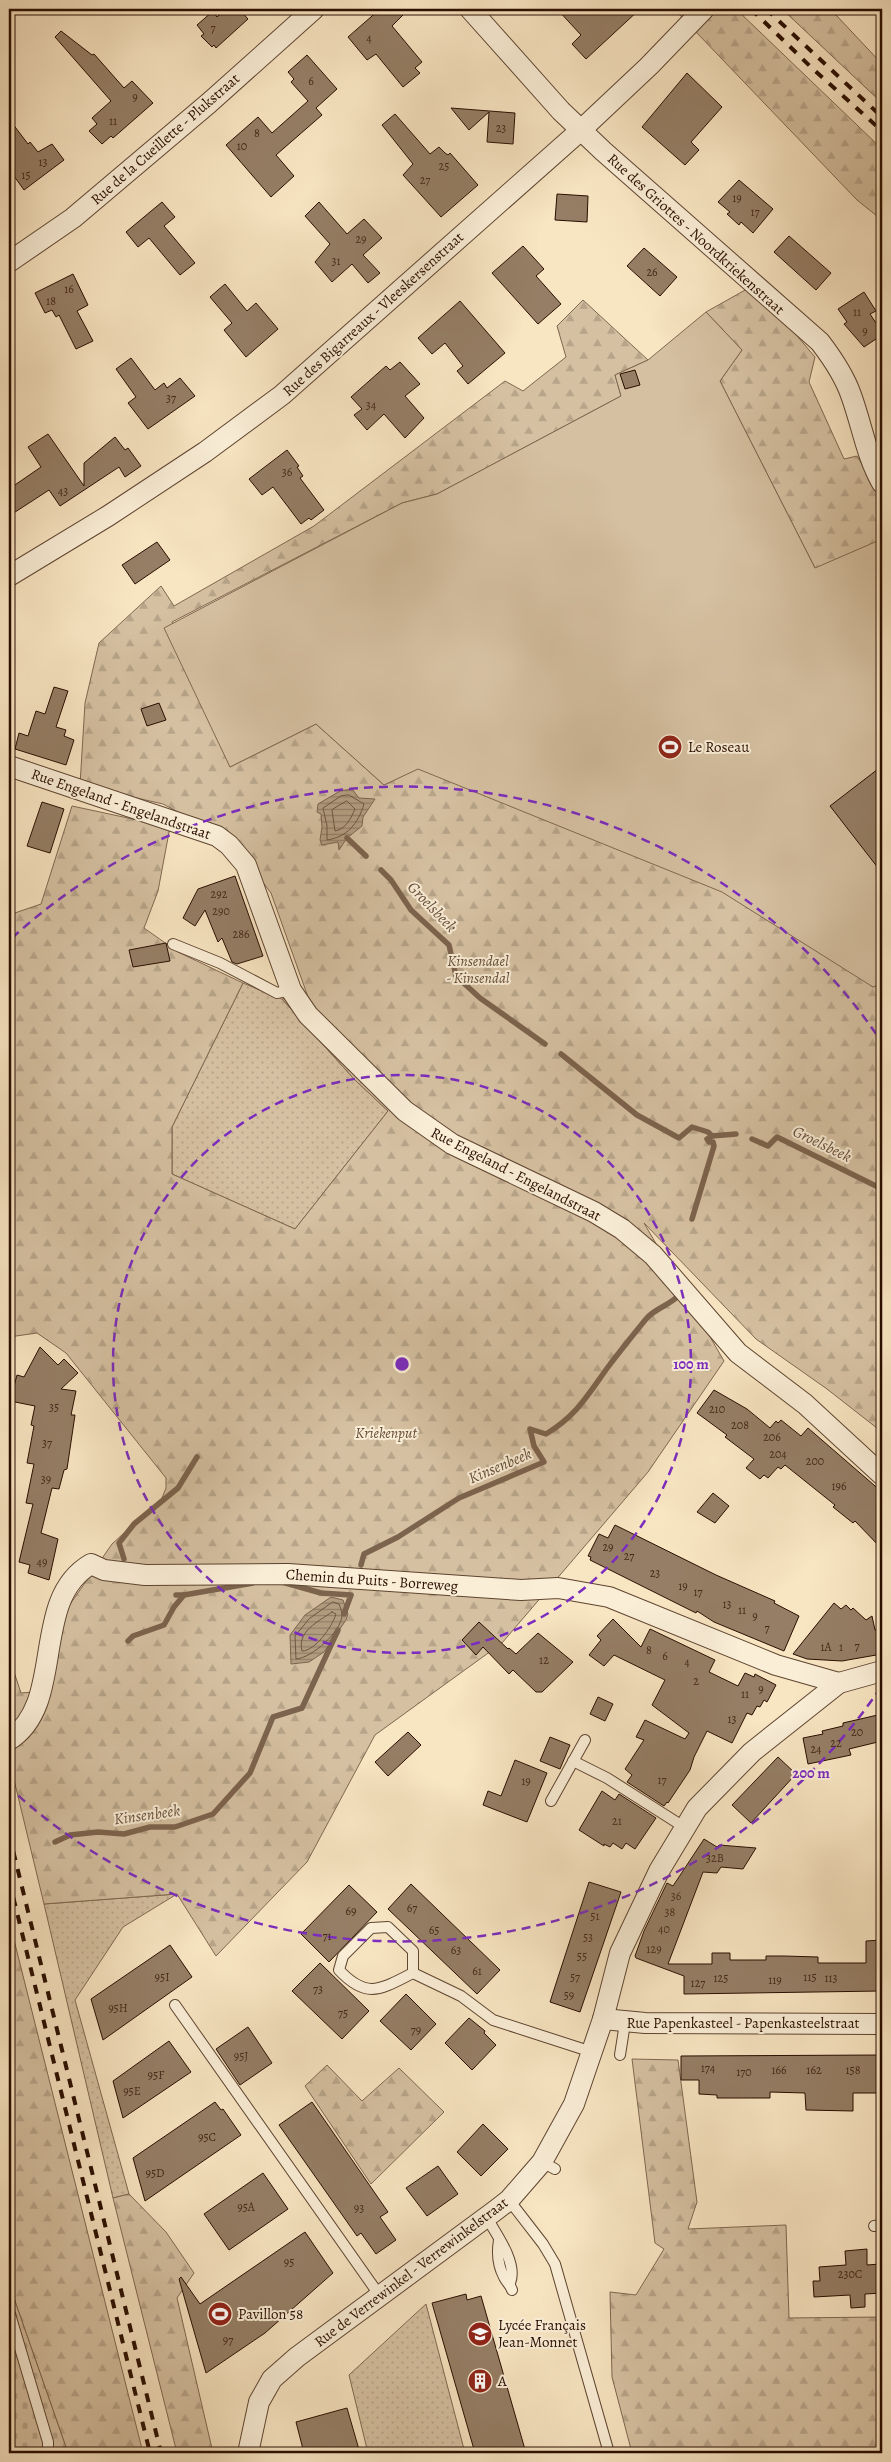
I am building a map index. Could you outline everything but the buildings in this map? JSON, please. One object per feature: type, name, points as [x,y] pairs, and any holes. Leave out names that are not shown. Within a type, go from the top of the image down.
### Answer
[{"type":"street","name":"Rue de la Cueillette - Plukstraat","points":[[9,262],[74,218],[209,103],[314,9]]},
{"type":"street","name":"Rue des Griottes - Noordkriekenstraat","points":[[470,9],[581,130],[820,342],[838,365],[852,395],[867,450],[882,483]]},
{"type":"street","name":"Rue des Bigarreaux - Vleeskersenstraat","points":[[9,576],[116,511],[205,452],[282,395],[581,130],[649,66],[704,9]]},
{"type":"street","name":"Rue Engeland - Engelandstraat","points":[[9,766],[192,827],[217,836],[229,845],[246,865],[291,990],[308,1015],[404,1111],[427,1128],[482,1159],[594,1212],[634,1240],[653,1255],[738,1353],[805,1404],[882,1475]]},
{"type":"street","name":"Chemin du Puits - Borreweg","points":[[9,1740],[24,1729],[41,1689],[59,1602],[69,1583],[79,1571],[91,1564],[104,1570],[145,1575],[288,1574],[502,1588],[558,1588],[585,1591],[609,1597],[776,1666],[839,1683]]},
{"type":"street","name":"Rue de Verrewinkel - Verrewinkelstraat","points":[[248,2453],[259,2402],[272,2379],[297,2356],[487,2218],[549,2165],[574,2104],[592,2052],[603,2019],[620,1953],[659,1871],[697,1808],[752,1752],[839,1683],[882,1671]]},
{"type":"street","name":"Rue Papenkasteel - Papenkasteelstraat","points":[[603,2019],[625,2023],[882,2024]]},
{"type":"lane","points":[[173,944],[220,963],[277,993],[291,990]]},
{"type":"lane","points":[[551,1801],[584,1740]]},
{"type":"lane","points":[[573,1761],[607,1778],[684,1827]]},
{"type":"lane","points":[[388,1927],[413,1951],[413,1973],[381,1989],[363,1990],[350,1982],[339,1970],[344,1956],[371,1928],[388,1927]]},
{"type":"lane","points":[[413,1973],[461,1996],[493,2020],[592,2052]]},
{"type":"lane","points":[[175,2006],[380,2296]]},
{"type":"lane","points":[[620,2056],[625,2023]]},
{"type":"lane","points":[[509,2200],[543,2244],[555,2264],[609,2453]]},
{"type":"lane","points":[[487,2218],[507,2251],[514,2275],[511,2287]]},
{"type":"lane","points":[[9,2311],[48,2442],[48,2453]]},
{"type":"green space","points":[[674,9],[736,9],[882,149],[882,220],[857,200]]},
{"type":"green space","points":[[782,9],[829,9],[836,15],[882,64],[882,103]]},
{"type":"green space","points":[[747,289],[792,330],[815,357],[809,382],[844,459],[857,456],[882,498],[882,748],[872,987],[882,984],[882,1432],[827,1389],[756,1339],[644,1223],[724,1361],[648,1472],[502,1643],[375,1735],[307,1862],[216,1956],[177,1894],[44,1904],[9,1759],[9,1657],[21,1693],[47,1691],[66,1610],[112,1544],[162,1498],[166,1488],[166,1478],[66,1353],[37,1333],[9,1337],[9,915],[41,904],[72,806],[170,827],[158,891],[144,928],[178,952],[243,983],[172,1127],[172,1174],[295,1229],[388,1111],[354,1079],[282,999],[308,997],[271,893],[231,840],[163,804],[80,785],[85,703],[99,643],[161,586],[174,606],[314,526],[505,381],[523,391],[566,357],[557,326],[583,300],[648,360],[615,375],[621,396],[437,494],[402,503],[172,622],[230,767],[316,724],[384,785],[815,568],[720,381],[742,350],[706,312]]},
{"type":"green space","points":[[706,312],[742,350],[720,381],[815,568],[882,539],[882,984],[873,987],[722,892],[418,769],[384,785],[316,724],[230,767],[164,628],[402,503],[437,494],[621,396],[615,375],[648,360]]},
{"type":"green space","points":[[243,983],[282,999],[354,1079],[388,1111],[295,1229],[172,1174],[172,1127]]},
{"type":"green space","points":[[177,1894],[123,1927],[75,2000],[129,2194],[113,2198],[44,1904]]},
{"type":"green space","points":[[9,1920],[143,2453],[68,2453],[9,2284]]},
{"type":"green space","points":[[632,2059],[678,2060],[697,2202],[688,2229],[786,2225],[789,2318],[882,2317],[882,2449],[853,2453],[632,2453],[612,2377],[610,2292],[636,2295],[664,2249],[655,2243]]},
{"type":"green space","points":[[327,2065],[362,2101],[399,2068],[444,2112],[371,2184],[305,2086]]},
{"type":"green space","points":[[129,2194],[166,2232],[194,2273],[177,2298],[213,2453],[177,2453],[113,2198]]},
{"type":"green space","points":[[9,2284],[68,2453],[9,2453]]},
{"type":"green space","points":[[426,2304],[465,2453],[368,2453],[349,2375]]},
{"type":"water","points":[[352,789],[359,798],[375,799],[363,817],[362,826],[347,838],[339,850],[338,842],[322,845],[320,840],[321,814],[317,812],[318,804],[340,791]]},
{"type":"water","points":[[331,1597],[343,1600],[348,1614],[346,1620],[324,1652],[309,1662],[291,1664],[290,1635],[305,1615]]},
{"type":"waterway","name":"Groelsbeek","points":[[347,838],[366,856]]},
{"type":"waterway","name":"Groelsbeek","points":[[381,870],[391,880],[411,910],[449,945],[456,976],[480,998],[545,1044]]},
{"type":"waterway","name":"Groelsbeek","points":[[561,1054],[637,1115],[679,1138],[692,1127],[708,1132],[712,1136],[736,1134]]},
{"type":"waterway","name":"Kinsenbeek","points":[[692,1219],[714,1146],[713,1142],[709,1142],[707,1139],[712,1136]]},
{"type":"waterway","name":"Groelsbeek","points":[[752,1139],[768,1146],[777,1137],[882,1189]]},
{"type":"waterway","name":"Kinsenbeek","points":[[361,1565],[364,1554],[398,1537],[459,1498],[544,1462],[534,1446],[530,1429],[546,1434],[566,1420],[581,1404],[646,1319],[680,1294]]},
{"type":"waterway","points":[[124,1559],[119,1543],[134,1524],[178,1488],[197,1457]]},
{"type":"waterway","points":[[282,1582],[321,1593],[351,1595],[344,1614]]},
{"type":"waterway","points":[[176,1595],[253,1583]]},
{"type":"waterway","points":[[128,1641],[133,1636],[164,1625],[174,1607],[184,1595]]},
{"type":"waterway","name":"Kinsenbeek","points":[[55,1842],[70,1835],[98,1832],[124,1834],[150,1827],[175,1827],[213,1814],[250,1773],[273,1717],[302,1708],[338,1630]]},
{"type":"railway","points":[[751,9],[813,69],[882,131]]},
{"type":"railway","points":[[766,9],[882,117]]},
{"type":"railway","points":[[9,1834],[161,2453]]},
{"type":"railway","points":[[9,1880],[150,2453]]},
{"type":"place","name":"Le Roseau","points":[[670,747]]},
{"type":"place","name":"Pavillon 58","points":[[220,2314]]},
{"type":"place","name":"Lycée Français Jean-Monnet","points":[[480,2334]]},
{"type":"place","name":"A","points":[[480,2381]]},
{"type":"park label","name":"Kinsendael - Kinsendal","points":[[478,970]]},
{"type":"park label","name":"Kriekenput","points":[[386,1433]]}]
